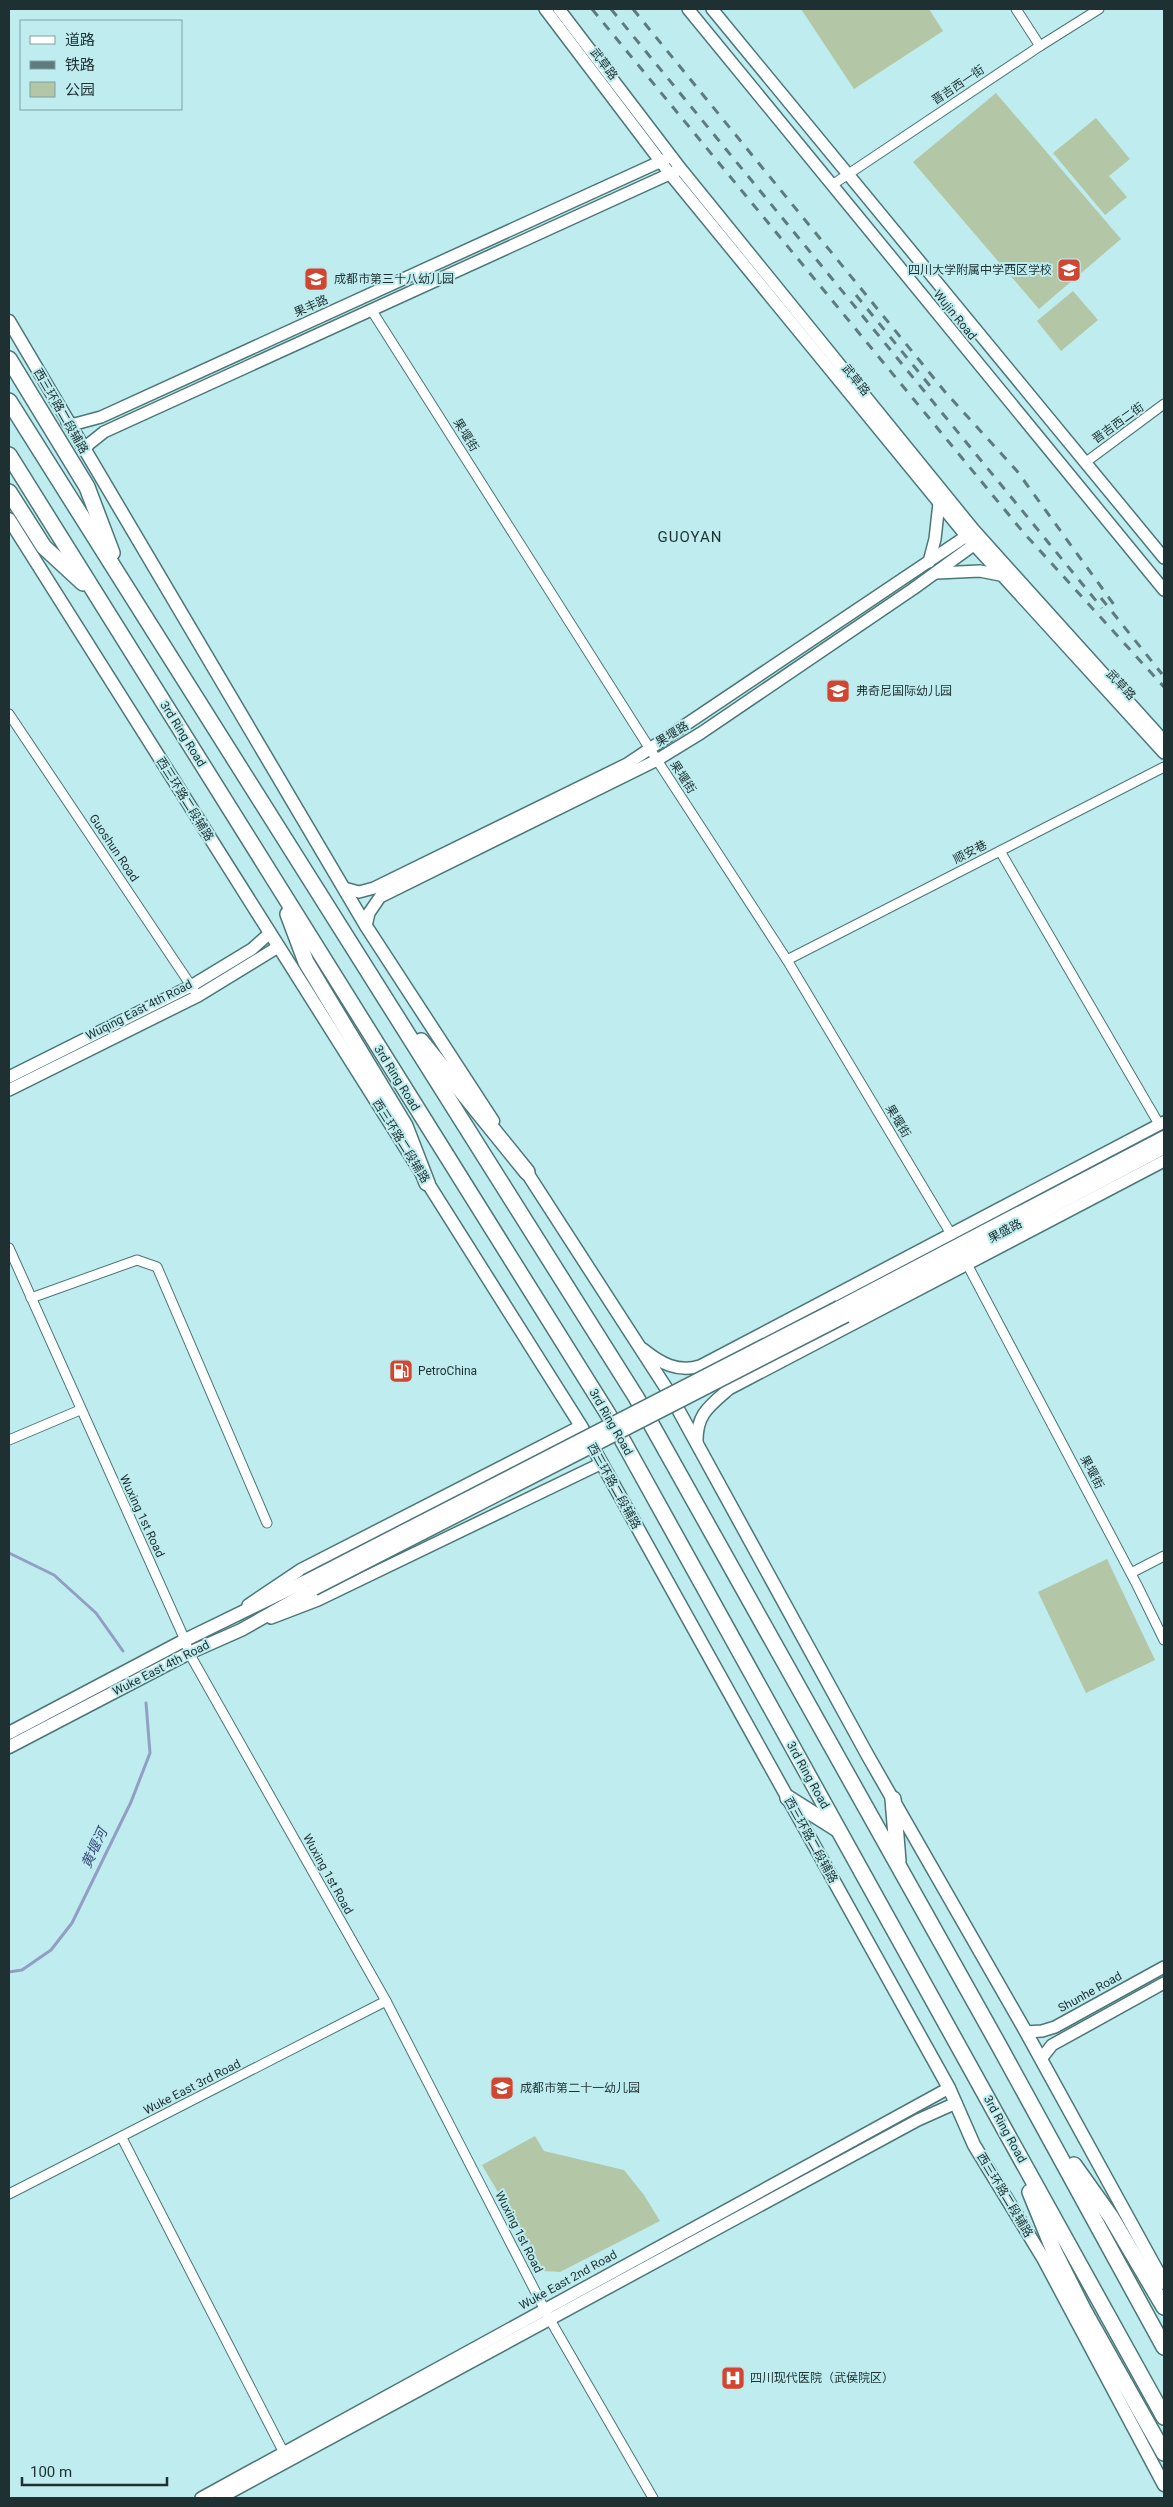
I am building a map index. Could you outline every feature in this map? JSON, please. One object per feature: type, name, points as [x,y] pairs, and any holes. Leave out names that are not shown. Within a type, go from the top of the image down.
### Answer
[{"type":"highway","points":[[9,359],[87,487],[123,583]]},
{"type":"highway","points":[[9,401],[636,1396],[1164,2347]]},
{"type":"highway","name":"3rd Ring Road","points":[[9,455],[608,1414],[1164,2417]]},
{"type":"highway","points":[[9,492],[44,548],[96,595]]},
{"type":"highway","points":[[276,883],[306,962],[405,1126],[427,1183]]},
{"type":"highway","points":[[374,983],[526,1172]]},
{"type":"highway","points":[[788,1798],[839,1830]]},
{"type":"highway","points":[[893,1799],[898,1865]]},
{"type":"highway","points":[[1034,2110],[1111,2218],[1164,2307]]},
{"type":"highway","points":[[1003,2127],[1054,2251],[1084,2311],[1163,2453]]},
{"type":"main road","name":"西三环路二段辅路","points":[[9,321],[366,926],[668,1391],[893,1799],[1026,2032],[1164,2283]]},
{"type":"main road","name":"西三环路二段辅路","points":[[9,519],[581,1426],[949,2088],[974,2145],[1043,2258],[1164,2484]]},
{"type":"main road","points":[[1058,1196],[1164,1137]]},
{"type":"main road","name":"果盛路","points":[[310,1585],[842,1311],[1058,1196],[1164,1148]]},
{"type":"main road","name":"Wuke East 4th Road","points":[[9,1733],[227,1619],[310,1585]]},
{"type":"main road","name":"Wuke East 4th Road","points":[[9,1747],[189,1653],[240,1630],[310,1585]]},
{"type":"street","name":"武草路","points":[[546,9],[661,161],[676,171],[974,538],[1000,575],[1164,753]]},
{"type":"street","name":"武草路","points":[[559,9],[672,156],[676,171],[939,503],[1164,741]]},
{"type":"street","name":"Wujin Road","points":[[688,9],[1164,590]]},
{"type":"street","name":"Wujin Road","points":[[712,9],[1164,558]]},
{"type":"street","points":[[1016,9],[1040,46]]},
{"type":"street","name":"晋吉西一街","points":[[832,186],[848,173],[1099,9]]},
{"type":"street","name":"果丰路","points":[[67,422],[81,423],[101,416],[672,156]]},
{"type":"street","points":[[84,450],[104,432],[676,171]]},
{"type":"street","name":"果堰街","points":[[372,311],[657,760],[787,960],[951,1234]]},
{"type":"street","name":"晋吉西二街","points":[[1086,462],[1164,404]]},
{"type":"street","points":[[930,562],[939,503]]},
{"type":"street","name":"果堰路","points":[[344,888],[359,892],[374,888],[627,764],[930,562],[974,538]]},
{"type":"street","name":"果堰路","points":[[366,926],[369,913],[380,897],[657,760],[701,733],[935,573],[974,538]]},
{"type":"street","points":[[935,573],[953,571],[1000,575]]},
{"type":"street","name":"Guoshun Road","points":[[9,714],[198,996]]},
{"type":"street","name":"顺安巷","points":[[787,960],[1164,767]]},
{"type":"street","points":[[638,1345],[665,1364],[691,1369],[700,1366],[1162,1123],[1000,851]]},
{"type":"street","name":"Wuqing East 4th Road","points":[[9,1077],[191,986],[252,949],[270,933]]},
{"type":"street","name":"Wuqing East 4th Road","points":[[9,1090],[198,996],[278,947]]},
{"type":"street","points":[[1006,1244],[1058,1196],[1091,1160]]},
{"type":"street","points":[[697,1444],[698,1422],[707,1408],[729,1389],[1164,1161]]},
{"type":"street","points":[[993,1212],[1058,1196],[1102,1192]]},
{"type":"street","name":"Wuxing 1st Road","points":[[9,1248],[80,1410],[185,1640],[189,1653],[386,2001],[547,2313],[653,2498]]},
{"type":"street","points":[[31,1298],[137,1260],[157,1267],[267,1523]]},
{"type":"street","name":"果堰街","points":[[967,1264],[1131,1573],[1164,1640]]},
{"type":"street","points":[[9,1440],[80,1410]]},
{"type":"street","points":[[227,1619],[300,1570],[581,1426]]},
{"type":"street","points":[[240,1630],[318,1600],[602,1463]]},
{"type":"street","points":[[1131,1573],[1164,1556]]},
{"type":"street","name":"Shunhe Road","points":[[1026,2032],[1042,2031],[1055,2027],[1164,1967]]},
{"type":"street","points":[[1041,2059],[1052,2045],[1164,1983]]},
{"type":"street","name":"Wuke East 3rd Road","points":[[9,2194],[122,2138],[386,2001]]},
{"type":"street","name":"Wuke East 2nd Road","points":[[220,2498],[949,2088]]},
{"type":"street","name":"Wuke East 2nd Road","points":[[200,2498],[547,2313],[918,2120],[956,2103]]},
{"type":"street","points":[[122,2138],[284,2453]]},
{"type":"green space","points":[[801,9],[929,9],[943,31],[854,89]]},
{"type":"green space","points":[[996,93],[1121,239],[1039,309],[913,162]]},
{"type":"green space","points":[[1096,118],[1130,159],[1109,176],[1127,197],[1105,215],[1053,153]]},
{"type":"green space","points":[[1073,291],[1098,320],[1061,351],[1037,321]]},
{"type":"green space","points":[[1107,1559],[1155,1660],[1086,1693],[1038,1592]]},
{"type":"green space","points":[[535,2136],[544,2151],[624,2170],[644,2195],[660,2221],[560,2272],[544,2271],[482,2165]]},
{"type":"waterway","name":"黄堰河","points":[[9,1553],[54,1575],[96,1613],[123,1651]]},
{"type":"waterway","name":"黄堰河","points":[[9,1972],[22,1970],[51,1950],[72,1923],[131,1802],[150,1753],[146,1703]]},
{"type":"railway","points":[[592,9],[1023,532],[1164,687]]},
{"type":"railway","points":[[611,9],[1102,608]]},
{"type":"railway","points":[[633,9],[946,393],[1017,471],[1115,606]]},
{"type":"railway","points":[[856,295],[930,386]]},
{"type":"railway","points":[[1101,598],[1162,674]]},
{"type":"place","name":"四川大学附属中学西区学校","points":[[1069,270]]},
{"type":"place","name":"成都市第三十八幼儿园","points":[[316,279]]},
{"type":"place","name":"弗奇尼国际幼儿园","points":[[838,691]]},
{"type":"place","name":"PetroChina","points":[[401,1371]]},
{"type":"place","name":"成都市第二十一幼儿园","points":[[502,2088]]},
{"type":"place","name":"四川现代医院（武侯院区）","points":[[733,2378]]},
{"type":"district","name":"GUOYAN","points":[[690,537]]}]
